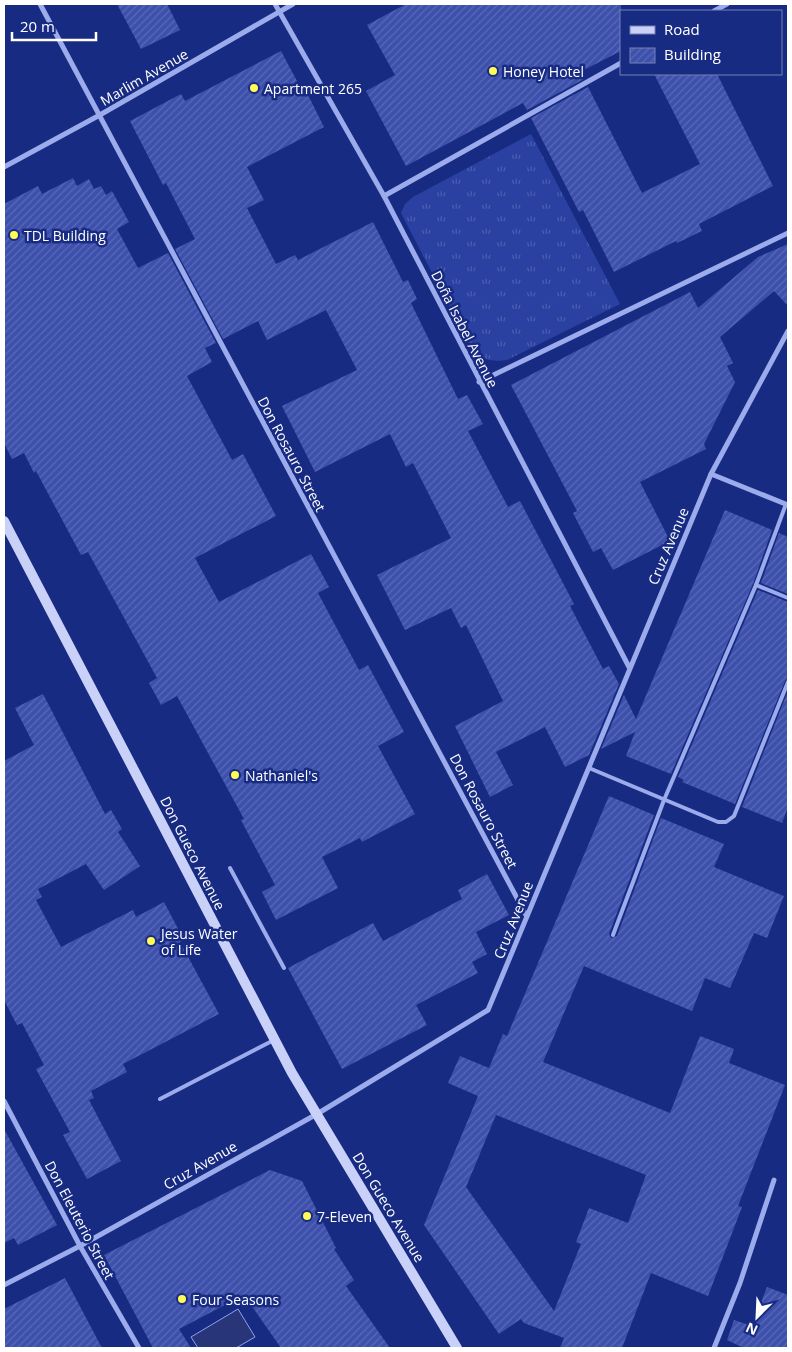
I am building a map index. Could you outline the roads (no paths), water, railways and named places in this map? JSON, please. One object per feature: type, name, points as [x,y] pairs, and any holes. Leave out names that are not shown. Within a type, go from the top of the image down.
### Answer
[{"type":"main road","name":"Don Gueco Avenue","points":[[4,521],[274,1040],[457,1348]]},
{"type":"street","name":"Don Rosauro Street","points":[[40,4],[98,116],[526,915]]},
{"type":"street","name":"Doña Isabel Avenue","points":[[275,4],[384,196],[479,382],[629,667]]},
{"type":"street","name":"Marlim Avenue","points":[[4,167],[98,116],[293,4]]},
{"type":"street","points":[[716,10],[727,4]]},
{"type":"street","points":[[384,196],[620,64]]},
{"type":"street","points":[[479,382],[788,233]]},
{"type":"street","name":"Cruz Avenue","points":[[4,1285],[80,1246],[317,1114],[488,1010],[629,667],[711,474],[788,331]]},
{"type":"street","points":[[711,474],[787,504]]},
{"type":"street","name":"Don Eleuterio Street","points":[[4,1101],[80,1246],[139,1348]]},
{"type":"street","points":[[714,1348],[740,1283],[774,1180]]},
{"type":"lane","points":[[613,934],[664,800],[756,585],[787,504]]},
{"type":"lane","points":[[756,585],[788,598]]},
{"type":"lane","points":[[589,768],[718,822],[726,822],[734,816],[788,682]]},
{"type":"lane","points":[[230,868],[284,968]]},
{"type":"lane","points":[[160,1099],[274,1040]]},
{"type":"water","points":[[238,1309],[255,1337],[236,1348],[198,1348],[191,1337]]},
{"type":"place","name":"Honey Hotel","points":[[493,71]]},
{"type":"place","name":"Apartment 265","points":[[254,88]]},
{"type":"place","name":"TDL Building","points":[[14,235]]},
{"type":"place","name":"Nathaniel's","points":[[235,775]]},
{"type":"place","name":"Jesus Water of Life","points":[[151,941]]},
{"type":"place","name":"7-Eleven","points":[[307,1216]]},
{"type":"place","name":"Four Seasons","points":[[182,1299]]}]
